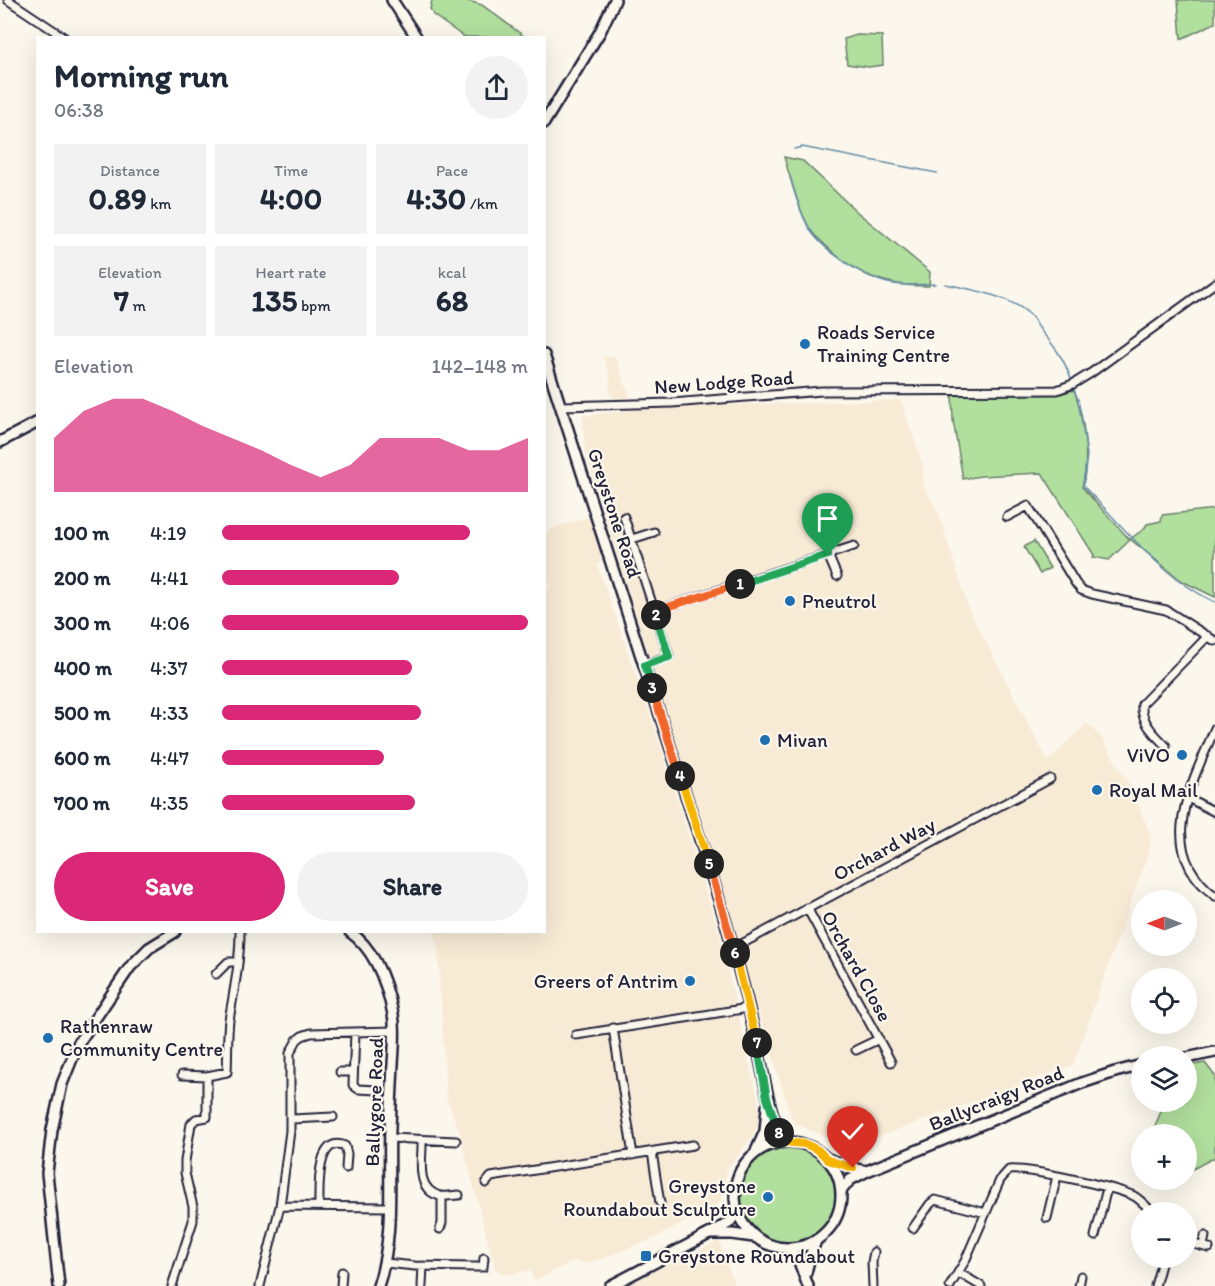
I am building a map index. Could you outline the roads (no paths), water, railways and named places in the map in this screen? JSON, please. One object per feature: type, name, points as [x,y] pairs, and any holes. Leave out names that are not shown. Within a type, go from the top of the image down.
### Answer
[{"type":"main road","points":[[392,0],[416,36]]},
{"type":"main road","points":[[546,120],[600,32],[615,0]]},
{"type":"main road","name":"Greystone Road","points":[[546,361],[734,948],[767,1098],[783,1142]]},
{"type":"main road","points":[[0,442],[36,423]]},
{"type":"main road","points":[[59,1286],[47,1173],[52,1130],[62,1084],[78,1044],[123,977],[139,957],[174,933]]},
{"type":"main road","name":"Ballygore Road","points":[[351,933],[366,947],[378,967],[390,1000],[395,1031],[389,1207],[385,1263],[378,1286]]},
{"type":"main road","points":[[1197,1056],[1215,1052]]},
{"type":"main road","name":"Ballycraigy Road","points":[[842,1190],[850,1180],[867,1171],[1082,1083],[1131,1068]]},
{"type":"main road","name":"Greystone Road","points":[[755,1154],[765,1131],[767,1098]]},
{"type":"main road","points":[[709,1234],[754,1237],[770,1245],[788,1249],[802,1247],[816,1241],[834,1223],[840,1207],[842,1190],[835,1169],[818,1150],[805,1144],[783,1142],[768,1146],[746,1163],[735,1186],[735,1199],[737,1212],[744,1226],[754,1237]]},
{"type":"main road","points":[[828,1160],[867,1171]]},
{"type":"main road","points":[[610,1286],[729,1223],[737,1212]]},
{"type":"main road","points":[[806,1281],[810,1256],[816,1241]]},
{"type":"main road","points":[[788,1249],[798,1259],[806,1281]]},
{"type":"street","points":[[8,0],[62,36]]},
{"type":"street","name":"New Lodge Road","points":[[561,406],[672,403],[822,391],[1057,390],[1091,373],[1215,283]]},
{"type":"street","points":[[1007,517],[1028,506],[1081,590],[1166,610],[1215,641]]},
{"type":"street","points":[[624,517],[669,657],[645,665]]},
{"type":"street","points":[[632,539],[654,532]]},
{"type":"street","points":[[655,611],[854,546]]},
{"type":"street","points":[[828,555],[837,576]]},
{"type":"street","points":[[1166,746],[1149,728],[1142,712],[1142,704],[1208,636]]},
{"type":"street","points":[[1215,728],[1211,747],[1188,798],[1181,823],[1184,856],[1194,876],[1215,896]]},
{"type":"street","name":"Orchard Way","points":[[734,948],[1050,779]]},
{"type":"street","points":[[1188,798],[1215,812]]},
{"type":"street","name":"Orchard Close","points":[[807,908],[891,1062]]},
{"type":"street","points":[[182,1075],[207,1076],[227,1072],[229,1022],[236,988],[240,933]]},
{"type":"street","points":[[216,974],[228,962],[237,962]]},
{"type":"street","points":[[576,1035],[749,1008]]},
{"type":"street","points":[[613,1029],[633,1155]]},
{"type":"street","points":[[260,1286],[280,1206],[292,1119],[289,1058],[297,1040],[311,1034],[395,1031]]},
{"type":"street","points":[[355,1032],[353,1072],[355,1088],[377,1090]]},
{"type":"street","name":"Orchard Close","points":[[856,1050],[879,1039]]},
{"type":"street","points":[[340,1072],[353,1072]]},
{"type":"street","points":[[172,1286],[193,1221],[193,1207],[186,1182],[185,1161],[192,1122],[207,1116],[207,1076]]},
{"type":"street","points":[[292,1119],[333,1117]]},
{"type":"street","points":[[390,1138],[453,1140],[451,1131]]},
{"type":"street","points":[[422,1140],[420,1173],[422,1181],[429,1189],[442,1197],[459,1195]]},
{"type":"street","points":[[319,1206],[324,1154],[328,1147],[337,1144],[345,1146],[346,1168]]},
{"type":"street","points":[[486,1183],[491,1177],[693,1145]]},
{"type":"street","points":[[652,1152],[660,1203]]},
{"type":"street","points":[[950,1286],[959,1273],[1000,1180],[1008,1171],[1058,1176],[1107,1188],[1134,1197],[1140,1202]]},
{"type":"street","points":[[1047,1218],[1058,1176]]},
{"type":"street","points":[[1095,1236],[1107,1188]]},
{"type":"street","points":[[442,1197],[441,1226],[451,1224]]},
{"type":"street","points":[[913,1228],[934,1201],[941,1200],[986,1213]]},
{"type":"street","points":[[280,1206],[389,1207]]},
{"type":"street","points":[[1197,1245],[1206,1247],[1205,1236]]},
{"type":"street","points":[[873,1286],[874,1252]]},
{"type":"street","points":[[385,1263],[483,1267],[484,1258]]},
{"type":"street","points":[[422,1286],[423,1266]]},
{"type":"street","points":[[1155,1286],[1159,1268]]},
{"type":"street","points":[[341,1286],[342,1272]]},
{"type":"street","points":[[959,1273],[981,1286]]},
{"type":"street","points":[[1079,1286],[1082,1276]]},
{"type":"waterway","points":[[794,149],[802,147],[937,173]]},
{"type":"waterway","points":[[790,176],[800,209],[809,228],[834,254],[856,269],[888,283],[935,284]]},
{"type":"waterway","points":[[945,284],[1000,298],[1028,313],[1059,354],[1071,379]]},
{"type":"waterway","points":[[1074,390],[1078,399],[1087,455],[1083,486],[1160,565],[1177,579],[1215,602]]},
{"type":"place","name":"Roads Service Training Centre","points":[[805,344]]},
{"type":"place","name":"Pneutrol","points":[[790,601]]},
{"type":"place","name":"Mivan","points":[[765,740]]},
{"type":"place","name":"ViVO","points":[[1182,755]]},
{"type":"place","name":"Royal Mail","points":[[1097,790]]},
{"type":"place","name":"Greers of Antrim","points":[[690,981]]},
{"type":"place","name":"Rathenraw Community Centre","points":[[48,1038]]},
{"type":"place","name":"Greystone Roundabout Sculpture","points":[[768,1197]]},
{"type":"place","name":"Greystone Roundabout","points":[[646,1256]]}]
